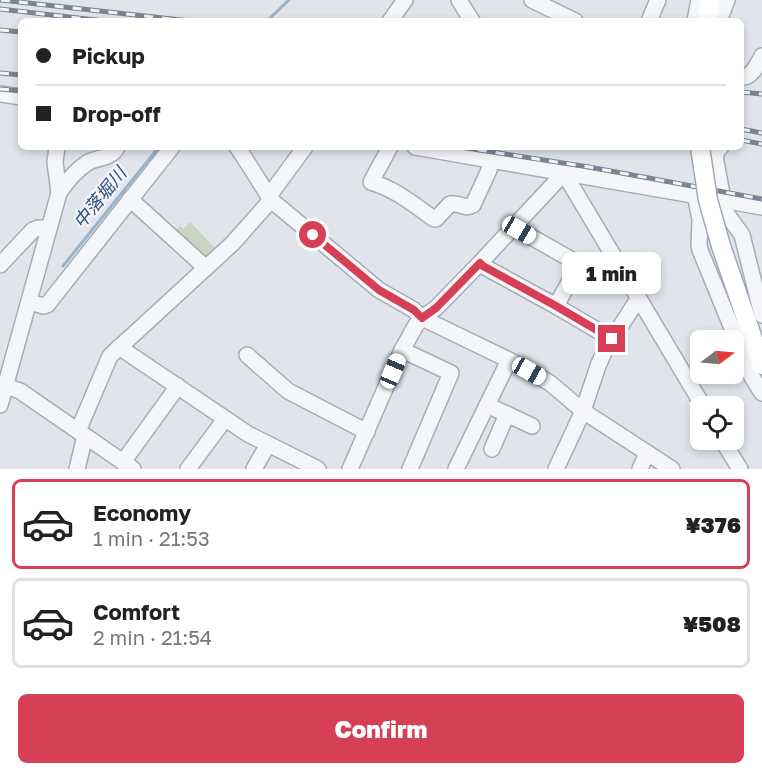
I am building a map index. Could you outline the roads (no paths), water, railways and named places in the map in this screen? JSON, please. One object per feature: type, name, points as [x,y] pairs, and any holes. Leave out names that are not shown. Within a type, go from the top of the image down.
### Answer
[{"type":"main road","points":[[707,18],[711,0]]},
{"type":"main road","points":[[700,150],[708,200],[721,246],[762,365]]},
{"type":"street","points":[[392,18],[405,0]]},
{"type":"street","points":[[459,0],[470,18]]},
{"type":"street","points":[[532,0],[569,18]]},
{"type":"street","points":[[650,18],[658,0]]},
{"type":"street","points":[[696,18],[699,0]]},
{"type":"street","points":[[720,18],[727,0]]},
{"type":"street","points":[[744,77],[750,75],[762,56]]},
{"type":"street","points":[[0,94],[18,97]]},
{"type":"street","points":[[0,405],[59,193],[55,162],[57,150]]},
{"type":"street","points":[[59,193],[79,170],[92,161],[109,156],[116,150]]},
{"type":"street","points":[[29,302],[46,305],[170,150]]},
{"type":"street","points":[[239,150],[270,198],[379,290],[414,310],[422,318],[509,360],[550,383],[583,411],[672,469]]},
{"type":"street","points":[[77,469],[82,433],[110,356],[232,243],[270,198],[303,150]]},
{"type":"street","points":[[388,150],[371,182],[403,196],[434,219],[450,204],[466,208],[473,205],[491,161]]},
{"type":"street","points":[[432,150],[762,207]]},
{"type":"street","points":[[718,150],[715,156],[726,213],[742,235],[762,315]]},
{"type":"street","points":[[350,469],[402,350],[416,325],[480,263],[564,173]]},
{"type":"street","points":[[564,173],[697,396]]},
{"type":"street","points":[[695,195],[700,219],[700,250],[752,377],[762,393]]},
{"type":"street","points":[[130,200],[206,267]]},
{"type":"street","points":[[515,226],[579,264],[556,306]]},
{"type":"street","points":[[0,265],[33,230],[50,228]]},
{"type":"street","points":[[480,263],[612,339]]},
{"type":"street","points":[[556,469],[583,411],[598,366],[612,339],[638,299]]},
{"type":"street","points":[[120,347],[248,434],[318,469]]},
{"type":"street","points":[[402,350],[451,373],[410,469]]},
{"type":"street","points":[[247,355],[288,391],[367,432]]},
{"type":"street","points":[[456,469],[509,360]]},
{"type":"street","points":[[6,386],[20,391],[128,465],[178,386]]},
{"type":"street","points":[[487,405],[532,426]]},
{"type":"street","points":[[492,449],[507,414]]},
{"type":"street","points":[[188,469],[225,419]]},
{"type":"street","points":[[254,469],[268,444]]},
{"type":"street","points":[[728,450],[740,469]]},
{"type":"street","points":[[640,469],[647,453]]},
{"type":"waterway","name":"中落堀川","points":[[270,18],[289,0]]},
{"type":"waterway","name":"中落堀川","points":[[63,266],[157,150]]},
{"type":"railway","points":[[1,0],[163,18]]},
{"type":"railway","points":[[0,9],[78,18]]},
{"type":"railway","points":[[0,30],[18,32]]},
{"type":"railway","points":[[0,73],[18,75]]},
{"type":"railway","points":[[0,89],[18,91]]},
{"type":"railway","points":[[744,92],[762,94]]},
{"type":"railway","points":[[744,130],[762,133]]},
{"type":"railway","points":[[744,141],[762,144]]},
{"type":"railway","points":[[479,150],[589,167],[762,199]]}]
